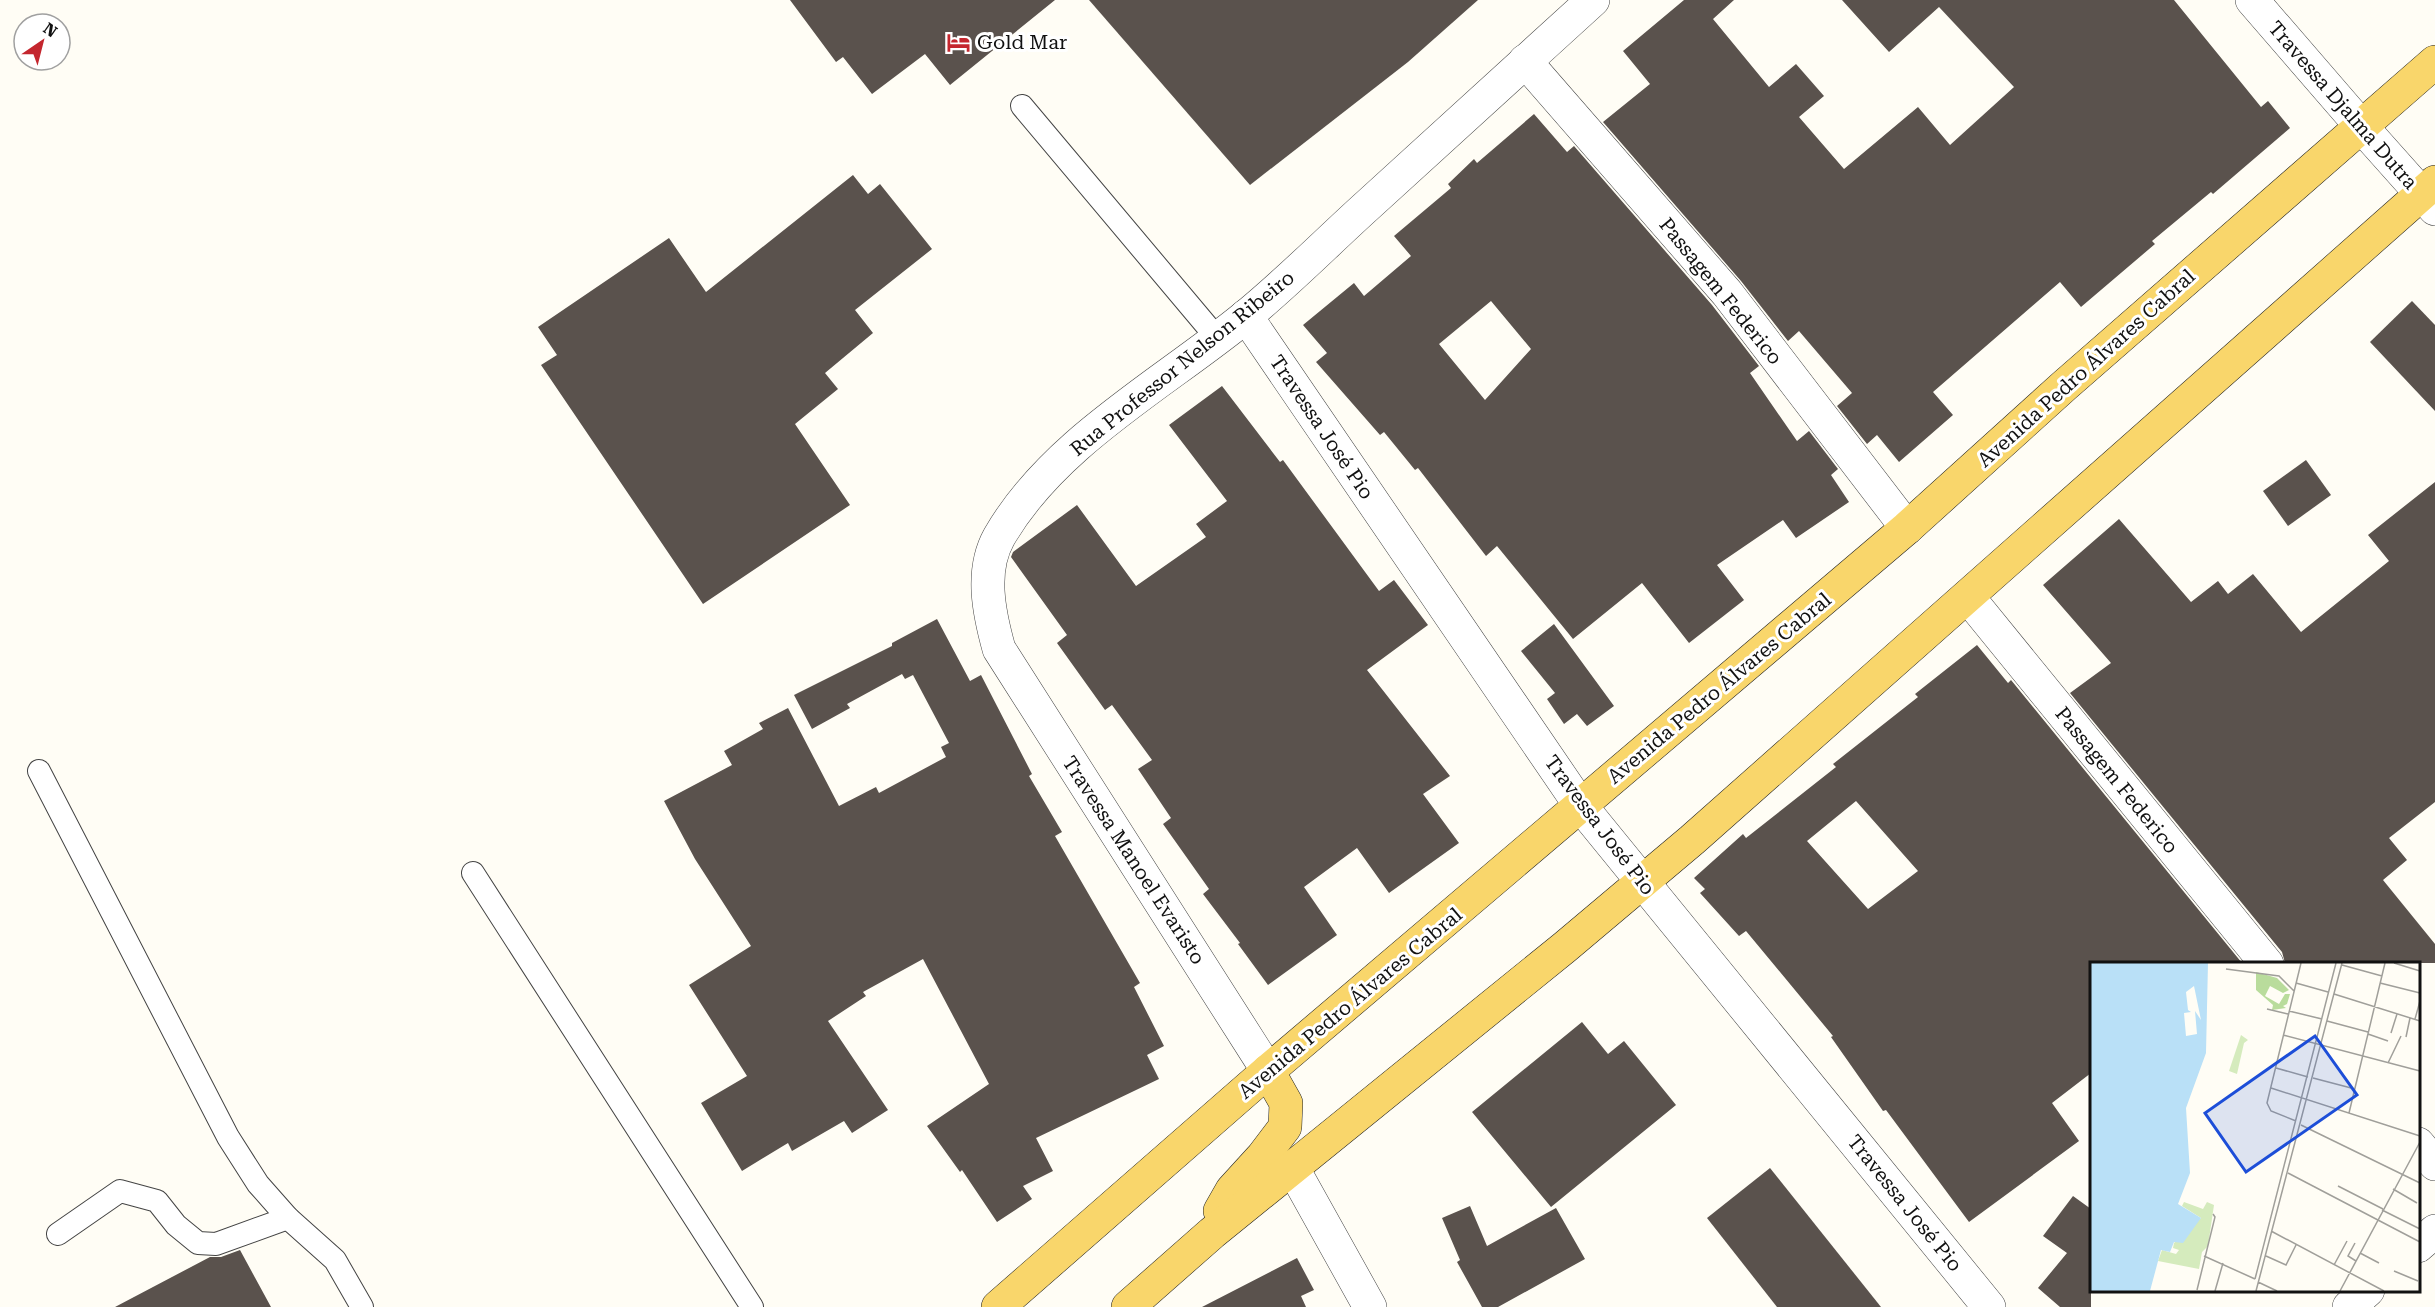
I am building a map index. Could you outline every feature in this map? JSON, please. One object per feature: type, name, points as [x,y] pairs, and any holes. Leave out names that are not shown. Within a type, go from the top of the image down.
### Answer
[{"type":"main road","name":"Avenida Pedro Álvares Cabral","points":[[998,1307],[1268,1071],[1906,528],[2064,386],[2435,62]]},
{"type":"main road","points":[[1128,1307],[1212,1233],[1565,947],[1692,840],[2430,195]]},
{"type":"main road","points":[[1212,1233],[1223,1203],[1285,1127],[1286,1103],[1268,1071]]},
{"type":"street","name":"Rua Professor Nelson Ribeiro","points":[[999,649],[989,613],[988,576],[998,539],[1024,499],[1061,460],[1246,316],[1593,0]]},
{"type":"street","name":"Travessa Djalma Dutra","points":[[2252,0],[2361,126],[2430,195]]},
{"type":"street","name":"Passagem Federico","points":[[1526,62],[1727,293],[1906,528]]},
{"type":"street","name":"Travessa José Pio","points":[[1246,316],[1580,805],[1989,1307]]},
{"type":"street","name":"Passagem Federico","points":[[1968,597],[2266,962]]},
{"type":"street","name":"Travessa Manoel Evaristo","points":[[999,649],[1268,1071]]},
{"type":"street","points":[[2420,1146],[2435,1164]]},
{"type":"street","points":[[1292,1167],[1370,1307]]},
{"type":"street","points":[[2420,1244],[2435,1231]]},
{"type":"street","points":[[2349,1307],[2366,1292]]},
{"type":"lane","points":[[1022,106],[1217,338]]},
{"type":"lane","points":[[39,771],[228,1137],[258,1184],[288,1218],[335,1260],[362,1307]]},
{"type":"lane","points":[[473,873],[752,1307]]},
{"type":"lane","points":[[58,1234],[120,1191],[157,1201],[176,1225],[198,1243],[216,1244],[288,1218]]},
{"type":"building","points":[[790,0],[1055,0],[950,85],[925,54],[872,94],[843,57],[836,62]]},
{"type":"building","points":[[1089,0],[1478,0],[1408,62],[1250,185]]},
{"type":"building","points":[[1684,0],[1734,0],[1713,19],[1769,87],[1796,64],[1824,96],[1799,117],[1844,169],[1918,107],[1950,145],[2014,87],[1939,7],[1889,52],[1842,0],[2174,0],[2261,107],[2268,101],[2290,128],[2213,194],[2211,192],[2152,241],[2155,244],[2081,307],[2060,282],[1933,392],[1953,415],[1899,462],[1877,435],[1867,444],[1837,406],[1852,393],[1799,331],[1788,341],[1741,281],[1603,122],[1650,84],[1623,51]]},
{"type":"building","points":[[1534,114],[1567,152],[1574,146],[1712,305],[1759,366],[1750,373],[1797,441],[1809,431],[1838,469],[1831,475],[1849,502],[1796,538],[1783,520],[1717,565],[1744,600],[1689,643],[1642,583],[1573,639],[1497,546],[1486,556],[1418,468],[1415,470],[1384,432],[1380,435],[1316,362],[1327,353],[1303,325],[1354,283],[1364,296],[1411,256],[1394,236],[1451,188],[1448,184],[1474,159],[1477,163]],"holes":[[[1491,301],[1531,349],[1485,400],[1439,344]]]},
{"type":"building","points":[[853,175],[868,194],[880,184],[932,249],[855,310],[873,333],[825,373],[838,389],[795,424],[850,505],[703,604],[541,365],[557,355],[538,327],[669,238],[706,292]]},
{"type":"building","points":[[2412,301],[2435,325],[2435,411],[2370,342]]},
{"type":"building","points":[[1222,386],[1280,462],[1283,460],[1379,591],[1394,580],[1428,625],[1367,670],[1450,776],[1423,794],[1459,843],[1389,893],[1357,848],[1304,887],[1337,935],[1268,985],[1203,894],[1209,889],[1163,824],[1171,818],[1138,769],[1152,760],[1112,705],[1105,710],[1057,643],[1067,635],[1011,557],[1013,552],[1077,505],[1136,586],[1206,537],[1196,524],[1227,501],[1169,425]]},
{"type":"building","points":[[2306,460],[2331,495],[2288,526],[2263,491]]},
{"type":"building","points":[[2435,482],[2435,802],[2389,838],[2407,860],[2383,880],[2435,944],[2435,963],[2285,962],[2282,952],[2070,693],[2111,663],[2043,585],[2119,519],[2191,602],[2218,581],[2228,594],[2253,574],[2301,632],[2389,561],[2368,535]]},
{"type":"building","points":[[937,619],[970,681],[981,675],[1032,774],[1029,776],[1062,832],[1055,836],[1140,983],[1134,987],[1164,1046],[1147,1055],[1159,1079],[1036,1138],[1053,1171],[1023,1186],[1032,1199],[997,1222],[962,1170],[960,1172],[927,1126],[989,1084],[923,959],[863,992],[866,996],[828,1021],[888,1110],[852,1133],[844,1121],[792,1151],[788,1143],[742,1171],[701,1103],[747,1076],[689,985],[751,946],[695,859],[664,801],[732,765],[724,751],[763,729],[759,723],[788,708],[839,806],[876,787],[879,793],[946,757],[941,747],[949,743],[913,675],[905,679],[902,674],[847,704],[850,708],[812,729],[794,695],[892,646],[892,643]]},
{"type":"building","points":[[1554,624],[1614,706],[1587,726],[1577,714],[1564,724],[1547,699],[1555,693],[1521,651]]},
{"type":"building","points":[[1977,645],[2008,683],[2011,680],[2241,962],[2090,962],[2090,1074],[2052,1103],[2079,1141],[1969,1222],[1886,1110],[1883,1111],[1831,1037],[1833,1036],[1746,931],[1739,936],[1700,893],[1705,889],[1694,878],[1743,834],[1746,838],[1836,767],[1833,764],[1918,697],[1915,694]],"holes":[[[1856,801],[1918,871],[1868,909],[1807,841]]]},
{"type":"building","points":[[1582,1022],[1608,1054],[1624,1041],[1676,1105],[1551,1207],[1472,1112]]},
{"type":"building","points":[[1770,1168],[1881,1307],[1777,1307],[1707,1218]]},
{"type":"building","points":[[2073,1196],[2090,1208],[2091,1307],[2060,1307],[2038,1288],[2067,1253],[2043,1236]]},
{"type":"building","points":[[1470,1206],[1487,1246],[1556,1208],[1585,1259],[1498,1307],[1482,1307],[1457,1262],[1460,1260],[1442,1218]]},
{"type":"building","points":[[240,1250],[271,1307],[115,1307],[210,1257],[221,1257]]},
{"type":"building","points":[[1297,1258],[1314,1290],[1301,1296],[1306,1307],[1202,1307]]},
{"type":"place","name":"Gold Mar","points":[[959,42]]}]
